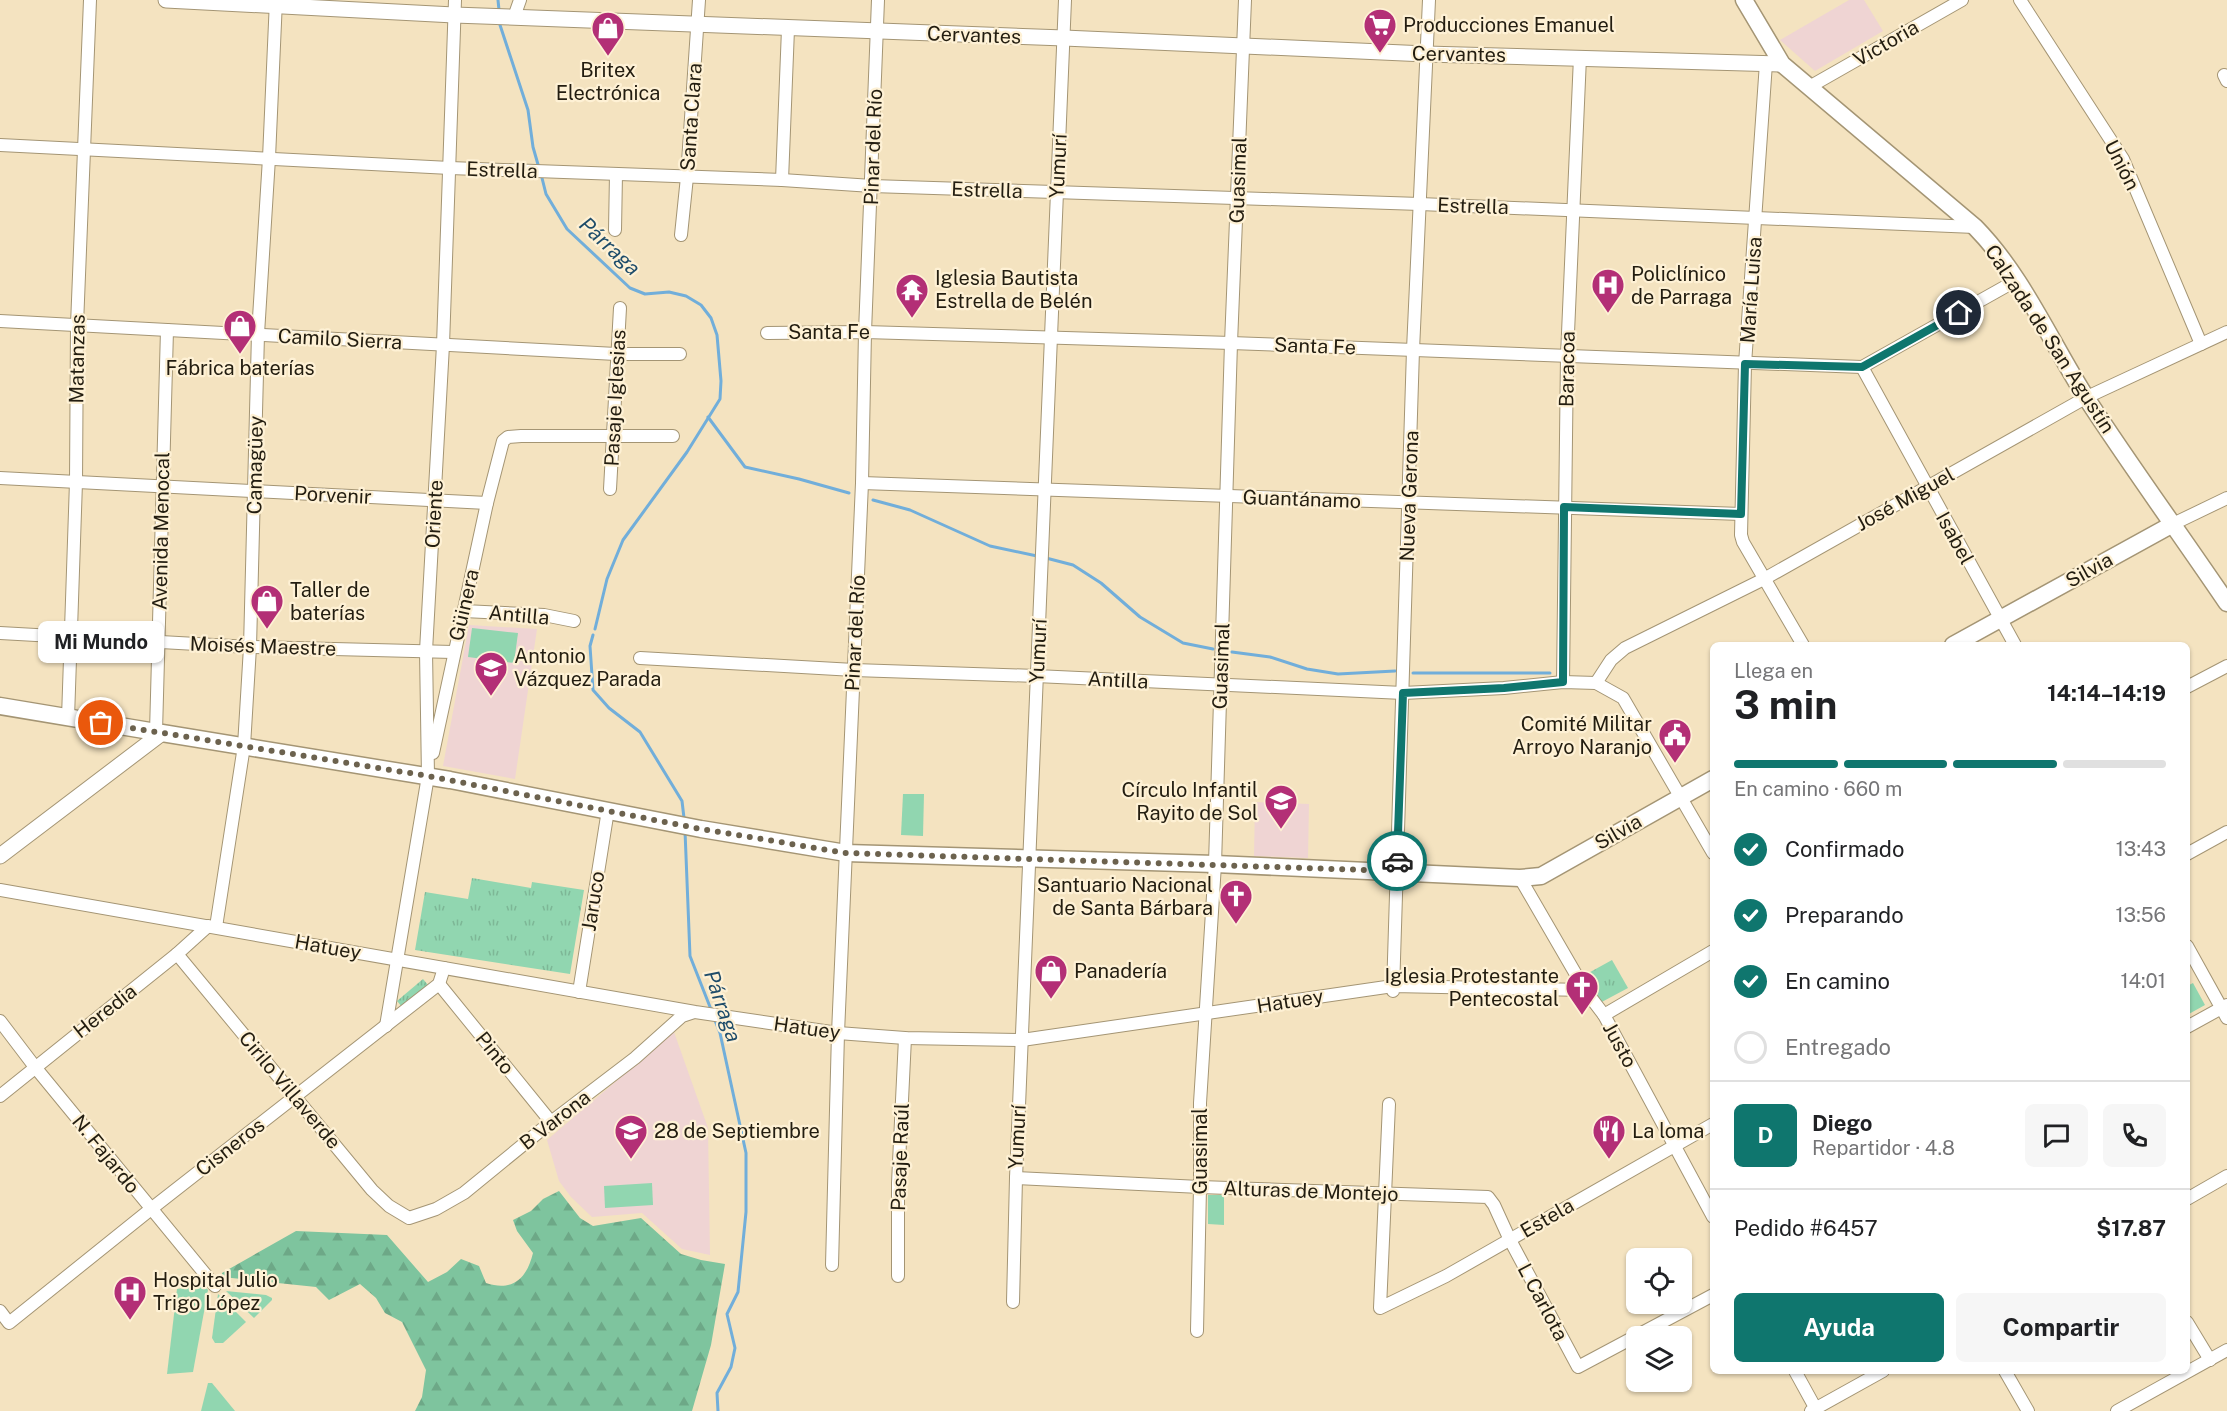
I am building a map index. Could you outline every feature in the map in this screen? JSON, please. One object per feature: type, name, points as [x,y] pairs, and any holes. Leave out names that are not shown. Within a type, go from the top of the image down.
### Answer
[{"type":"main road","name":"Calzada de San Agustín","points":[[1744,0],[1774,63],[1811,86],[1992,244],[2017,280],[2087,397],[2227,603]]},
{"type":"main road","name":"Silvia","points":[[1958,642],[2173,524]]},
{"type":"main road","name":"Silvia","points":[[0,706],[428,776],[701,829],[846,853],[1215,864],[1520,878],[1541,876],[1710,781]]},
{"type":"street","name":"Matanzas","points":[[68,718],[76,482],[77,325],[90,0]]},
{"type":"street","name":"Cervantes","points":[[166,0],[454,8],[504,17],[1426,54],[1774,63]]},
{"type":"street","points":[[504,17],[520,0]]},
{"type":"street","name":"Santa Clara","points":[[681,235],[699,0]]},
{"type":"street","name":"Pinar del Río","points":[[832,1265],[838,1033],[862,483],[865,332],[879,0]]},
{"type":"street","name":"Yumurí","points":[[1013,1302],[1036,676],[1065,0]]},
{"type":"street","name":"Guasimal","points":[[1197,1331],[1200,1103],[1215,864],[1231,343],[1245,0]]},
{"type":"street","name":"Nueva Gerona","points":[[1393,989],[1413,350],[1429,0]]},
{"type":"street","name":"Victoria","points":[[1811,86],[1962,0]]},
{"type":"street","name":"Unión","points":[[2019,0],[2123,159],[2201,344]]},
{"type":"street","name":"Camagüey","points":[[212,926],[244,746],[250,647],[258,334],[276,2]]},
{"type":"street","name":"Oriente","points":[[386,1026],[428,776],[426,651],[443,345],[454,8]]},
{"type":"street","points":[[782,180],[788,29]]},
{"type":"street","name":"Baracoa","points":[[1563,682],[1567,356],[1580,57]]},
{"type":"street","name":"María Luisa","points":[[1774,63],[1756,217],[1745,364],[1741,535],[1801,642]]},
{"type":"street","name":"Estrella","points":[[0,145],[450,168],[782,180],[872,186],[1573,209],[1975,227]]},
{"type":"street","points":[[615,230],[616,174]]},
{"type":"street","points":[[1862,367],[2017,280]]},
{"type":"street","name":"Pasaje Iglesias","points":[[610,489],[620,308]]},
{"type":"street","name":"Camilo Sierra","points":[[0,321],[616,354],[680,354]]},
{"type":"street","name":"Avenida Menocal","points":[[159,733],[162,488],[167,330]]},
{"type":"street","name":"Santa Fe","points":[[767,333],[865,332],[1231,343],[1862,367]]},
{"type":"street","name":"José Miguel","points":[[1596,682],[1611,660],[1625,648],[1764,579],[2087,397],[2227,332]]},
{"type":"street","name":"Isabel","points":[[1862,367],[2014,642]]},
{"type":"street","points":[[613,438],[673,436]]},
{"type":"street","name":"Güinera","points":[[428,776],[453,652],[503,441],[508,437],[613,438]]},
{"type":"street","name":"Porvenir","points":[[0,478],[487,503]]},
{"type":"street","name":"Guantánamo","points":[[862,483],[1741,514]]},
{"type":"street","name":"Silvia","points":[[2173,524],[2227,498]]},
{"type":"street","name":"Antilla","points":[[464,611],[544,615],[574,621]]},
{"type":"street","name":"Moisés Maestre","points":[[0,633],[250,647],[453,652]]},
{"type":"street","name":"Antilla","points":[[640,658],[854,670],[1403,693],[1504,688],[1563,682],[1596,682]]},
{"type":"street","points":[[2190,685],[2227,666]]},
{"type":"street","points":[[1596,682],[1623,698],[1710,848]]},
{"type":"street","points":[[0,856],[159,733]]},
{"type":"street","name":"Jaruco","points":[[579,992],[608,810]]},
{"type":"street","points":[[2190,852],[2227,832]]},
{"type":"street","name":"Justo","points":[[1520,878],[1585,990],[1604,1016],[1710,1211]]},
{"type":"street","name":"Hatuey","points":[[0,890],[695,1012],[838,1033],[905,1038],[1022,1040],[1393,989],[1585,990]]},
{"type":"street","name":"Heredia","points":[[0,1096],[212,926]]},
{"type":"street","points":[[2190,950],[2225,1010],[2190,1027]]},
{"type":"street","points":[[1604,1016],[1710,953]]},
{"type":"street","name":"Cirilo Villaverde","points":[[177,954],[372,1190],[389,1206],[410,1218]]},
{"type":"street","points":[[440,984],[444,968]]},
{"type":"street","name":"Cisneros","points":[[0,1311],[9,1323],[151,1209],[440,984]]},
{"type":"street","name":"Pinto","points":[[440,984],[551,1122]]},
{"type":"street","name":"B Varona","points":[[410,1218],[436,1209],[464,1193],[551,1122],[635,1058],[682,1016],[695,1012]]},
{"type":"street","name":"N. Fajardo","points":[[0,1021],[35,1067],[215,1286]]},
{"type":"street","name":"Pasaje Raúl","points":[[898,1276],[898,1183],[905,1038]]},
{"type":"street","points":[[1386,1193],[1389,1104]]},
{"type":"street","name":"Estela","points":[[1386,1193],[1380,1308],[1446,1276],[1710,1126]]},
{"type":"street","points":[[2190,1197],[2227,1176]]},
{"type":"street","name":"Alturas de Montejo","points":[[1016,1178],[1488,1197],[1494,1205]]},
{"type":"street","name":"L Carlota","points":[[1494,1205],[1510,1240],[1578,1367],[1710,1297]]},
{"type":"street","points":[[2190,1327],[2210,1360]]},
{"type":"street","points":[[2190,1371],[2227,1350]]},
{"type":"street","points":[[1796,1374],[1814,1410],[1878,1374]]},
{"type":"street","points":[[2007,1374],[2028,1411]]},
{"type":"street","points":[[2117,1411],[2184,1374]]},
{"type":"shaded area","points":[[1849,0],[1864,0],[1883,31],[1815,71],[1780,40]]},
{"type":"shaded area","name":"Antonio Vázquez Parada","points":[[469,625],[537,629],[515,779],[443,766]]},
{"type":"shaded area","name":"Círculo Infantil Rayito de Sol","points":[[1255,802],[1309,804],[1308,858],[1254,856]]},
{"type":"shaded area","name":"28 de Septiembre","points":[[674,1032],[708,1128],[710,1255],[682,1249],[642,1213],[592,1217],[571,1197],[559,1181],[547,1140]]},
{"type":"green space","points":[[472,628],[518,633],[514,663],[468,657]]},
{"type":"green space","points":[[903,794],[924,794],[923,836],[901,835]]},
{"type":"green space","points":[[472,878],[531,888],[532,882],[584,890],[570,974],[415,950],[425,892],[468,899]]},
{"type":"green space","points":[[1612,960],[1628,988],[1598,1004],[1583,976]]},
{"type":"green space","points":[[423,979],[428,985],[402,1007],[397,1001]]},
{"type":"green space","points":[[2193,983],[2205,1005],[2190,1013],[2190,984]]},
{"type":"green space","points":[[652,1183],[653,1205],[605,1208],[604,1186]]},
{"type":"green space","points":[[559,1191],[580,1218],[593,1226],[641,1218],[681,1254],[725,1264],[711,1345],[692,1411],[415,1411],[422,1397],[426,1370],[402,1322],[385,1313],[376,1298],[360,1284],[329,1300],[316,1287],[222,1277],[222,1273],[296,1231],[387,1235],[428,1282],[447,1272],[461,1259],[479,1266],[486,1283],[504,1286],[523,1276],[533,1253],[517,1231],[513,1220],[531,1211],[543,1199]]},
{"type":"green space","points":[[1208,1195],[1224,1195],[1224,1225],[1208,1224]]},
{"type":"green space","points":[[205,1286],[208,1290],[193,1372],[167,1374],[177,1289]]},
{"type":"green space","points":[[226,1291],[266,1295],[272,1300],[254,1318]]},
{"type":"green space","points":[[218,1294],[246,1322],[223,1343],[215,1343],[212,1338]]},
{"type":"green space","points":[[208,1383],[212,1383],[235,1411],[201,1411]]},
{"type":"waterway","name":"Párraga","points":[[498,0],[499,10]]},
{"type":"waterway","name":"Párraga","points":[[500,25],[528,110],[533,147],[539,168]]},
{"type":"waterway","name":"Párraga","points":[[541,174],[546,194],[567,229],[630,288],[645,294],[669,292],[686,296],[701,305],[711,318],[717,335],[721,381],[720,399],[687,452],[623,540],[607,579],[595,629]]},
{"type":"waterway","points":[[708,417],[745,467],[849,493]]},
{"type":"waterway","points":[[873,500],[910,510],[990,546],[1037,556]]},
{"type":"waterway","points":[[1046,558],[1073,565],[1101,583],[1140,617],[1183,643],[1213,649]]},
{"type":"waterway","name":"Párraga","points":[[593,635],[590,646],[593,690],[609,708],[640,732],[682,801],[684,818]]},
{"type":"waterway","points":[[1232,652],[1270,657],[1307,669],[1338,674],[1395,671]]},
{"type":"waterway","points":[[1413,673],[1550,673]]},
{"type":"waterway","name":"Párraga","points":[[685,831],[690,956],[712,1012]]},
{"type":"waterway","name":"Párraga","points":[[714,1018],[720,1033],[746,1153],[746,1212],[738,1292],[727,1314],[735,1348],[731,1367],[717,1393],[718,1411]]},
{"type":"way so far","points":[[101,723],[428,776],[701,829],[846,853],[1396,871],[1397,861]]},
{"type":"place","name":"Producciones Emanuel","points":[[1380,54]]},
{"type":"place","name":"Britex Electrónica","points":[[608,57]]},
{"type":"place","name":"Policlínico de Parraga","points":[[1608,314]]},
{"type":"place","name":"Iglesia Bautista Estrella de Belén","points":[[912,319]]},
{"type":"place","name":"Fábrica baterías","points":[[240,355]]},
{"type":"place","name":"Taller de baterías","points":[[267,630]]},
{"type":"place","name":"Antonio Vázquez Parada","points":[[491,697]]},
{"type":"place","name":"Mi Mundo","points":[[101,723]]},
{"type":"place","name":"Comité Militar Arroyo Naranjo","points":[[1675,764]]},
{"type":"place","name":"Círculo Infantil Rayito de Sol","points":[[1281,830]]},
{"type":"place","name":"Santuario Nacional de Santa Bárbara","points":[[1236,925]]},
{"type":"place","name":"Panadería","points":[[1051,1000]]},
{"type":"place","name":"Iglesia Protestante Pentecostal","points":[[1582,1016]]},
{"type":"place","name":"28 de Septiembre","points":[[631,1160]]},
{"type":"place","name":"La loma","points":[[1609,1160]]},
{"type":"place","name":"Hospital Julio Trigo López","points":[[130,1321]]},
{"type":"route","points":[[1397,861],[1403,693],[1504,688],[1563,682],[1564,507],[1741,514],[1745,364],[1862,367],[1959,313]]}]
